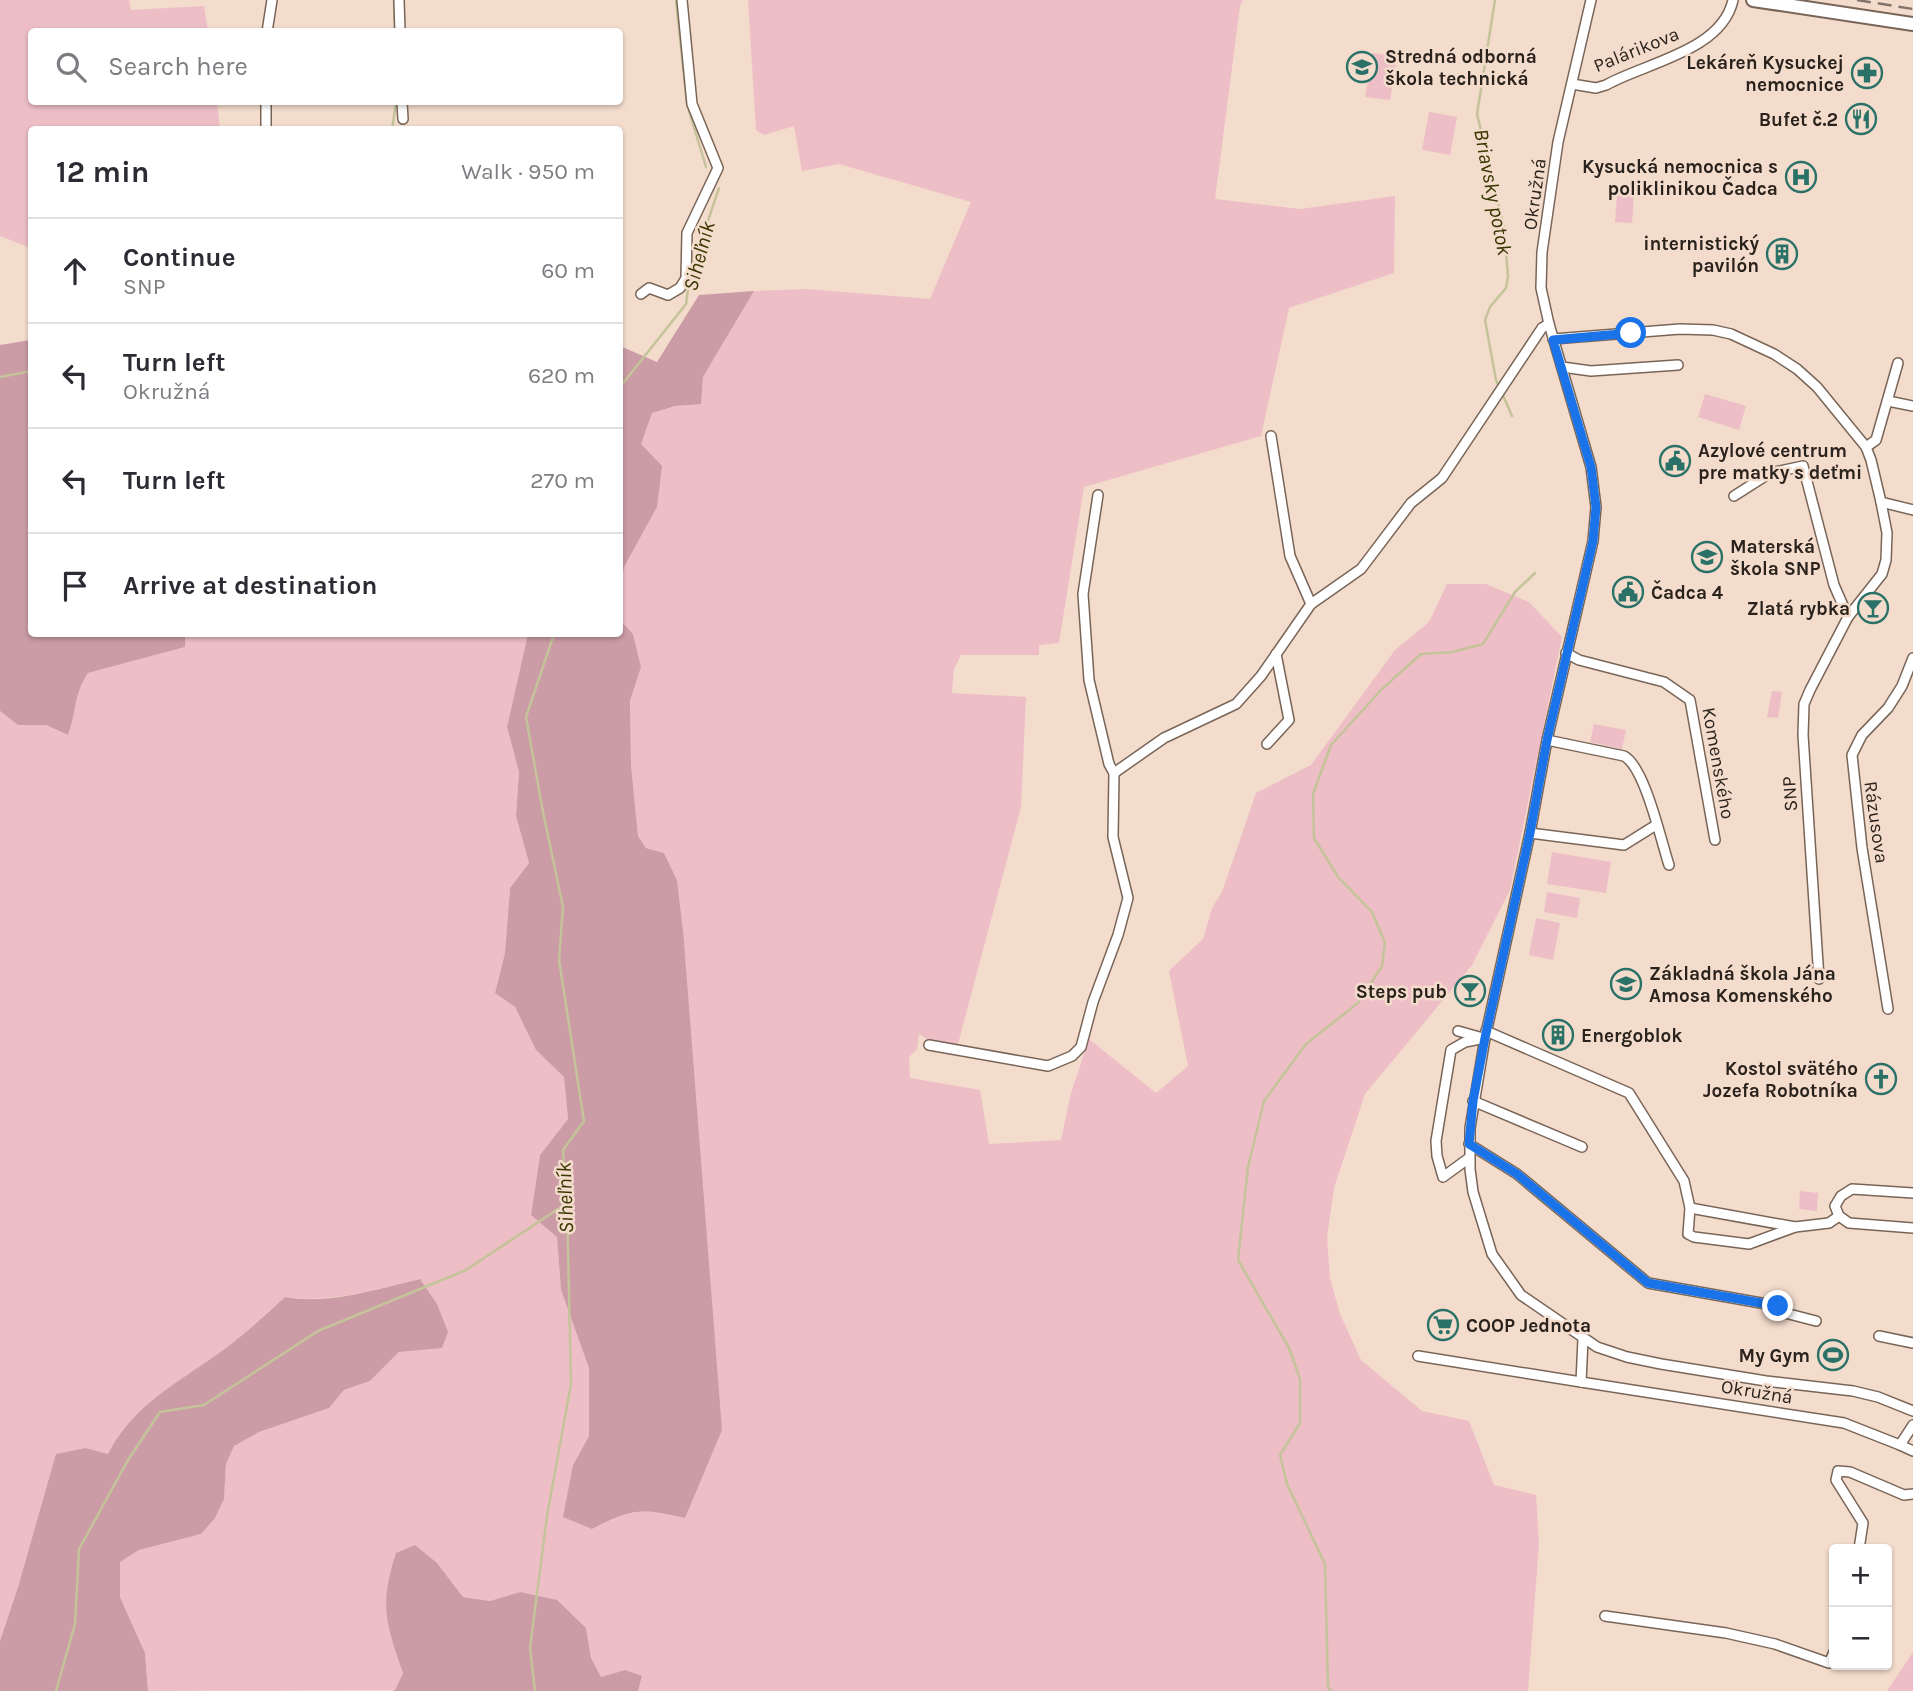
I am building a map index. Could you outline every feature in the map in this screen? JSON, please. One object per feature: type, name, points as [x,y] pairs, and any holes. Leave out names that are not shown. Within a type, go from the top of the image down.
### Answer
[{"type":"main road","points":[[1753,0],[1913,24]]},
{"type":"street","points":[[268,28],[271,0]]},
{"type":"street","points":[[399,0],[400,28]]},
{"type":"street","points":[[641,294],[649,288],[668,295],[684,284],[687,272],[687,233],[718,168],[692,104],[682,0]]},
{"type":"street","name":"Okružná","points":[[1591,0],[1558,142],[1542,252],[1541,288],[1553,340],[1591,467],[1596,507],[1593,541],[1547,740],[1473,1101],[1469,1144],[1473,1192],[1492,1255],[1521,1295],[1583,1339],[1608,1352],[1766,1381],[1853,1391],[1878,1397],[1913,1411]]},
{"type":"street","name":"Palárikova","points":[[1572,84],[1596,88],[1606,85],[1698,45],[1730,13],[1732,0]]},
{"type":"street","points":[[266,105],[267,126]]},
{"type":"street","points":[[402,105],[403,119]]},
{"type":"street","points":[[1114,773],[1164,738],[1236,704],[1261,676],[1311,604],[1362,569],[1411,503],[1442,478],[1512,371],[1542,328],[1549,324]]},
{"type":"street","name":"SNP","points":[[1553,340],[1680,329],[1713,330],[1731,334],[1774,354],[1797,369],[1817,387],[1866,447],[1881,502],[1887,548],[1882,573],[1848,617],[1804,704],[1802,735],[1819,979]]},
{"type":"street","points":[[1866,447],[1876,440],[1898,363]]},
{"type":"street","points":[[1562,367],[1591,371],[1678,365]]},
{"type":"street","points":[[1888,401],[1913,406]]},
{"type":"street","points":[[1271,436],[1290,556],[1311,604]]},
{"type":"street","points":[[1734,496],[1770,472],[1803,466],[1835,585],[1848,617]]},
{"type":"street","points":[[929,1045],[1048,1066],[1072,1056],[1081,1047],[1093,1002],[1118,935],[1128,898],[1116,856],[1114,773],[1109,764],[1089,680],[1084,617],[1083,594],[1098,495]]},
{"type":"street","points":[[1881,502],[1913,510]]},
{"type":"street","name":"Komenského","points":[[1566,653],[1579,660],[1664,682],[1690,700],[1715,840]]},
{"type":"street","points":[[1267,744],[1289,720],[1276,654]]},
{"type":"street","name":"Rázusova","points":[[1888,1009],[1862,848],[1852,755],[1862,735],[1888,708],[1902,686],[1913,657]]},
{"type":"street","points":[[1547,740],[1629,759],[1636,767],[1643,784],[1669,865]]},
{"type":"street","points":[[1530,833],[1624,845],[1656,825]]},
{"type":"street","points":[[1458,1031],[1486,1034],[1629,1093],[1684,1181],[1690,1208],[1688,1234],[1694,1237],[1749,1244],[1795,1227],[1829,1223],[1839,1216]]},
{"type":"street","points":[[1469,1158],[1443,1177],[1436,1141],[1451,1049],[1486,1034]]},
{"type":"street","points":[[1473,1101],[1582,1147]]},
{"type":"street","points":[[1469,1144],[1517,1174],[1648,1283],[1778,1306],[1785,1313],[1816,1321]]},
{"type":"street","points":[[1913,1193],[1852,1189],[1841,1196],[1835,1206],[1839,1216],[1849,1223],[1913,1228]]},
{"type":"street","points":[[1690,1208],[1795,1227]]},
{"type":"street","points":[[1879,1336],[1913,1343]]},
{"type":"street","points":[[1581,1382],[1583,1339]]},
{"type":"street","name":"Okružná","points":[[1418,1356],[1844,1423],[1913,1451]]},
{"type":"street","points":[[1900,1445],[1913,1425]]},
{"type":"street","points":[[1860,1544],[1863,1523],[1836,1480],[1838,1471],[1850,1472],[1904,1495],[1913,1494]]},
{"type":"street","points":[[1605,1616],[1726,1633],[1775,1644],[1829,1663]]},
{"type":"shaded area","points":[[0,0],[129,0],[131,10],[204,6],[208,28],[28,28],[28,105],[217,105],[220,126],[28,126],[28,247],[0,236]]},
{"type":"shaded area","points":[[748,0],[1243,0],[1240,6],[1215,199],[1300,209],[1395,196],[1394,273],[1289,308],[1261,436],[1084,487],[1059,643],[1039,645],[1039,655],[961,655],[954,669],[952,693],[1026,697],[1021,807],[957,1048],[930,1041],[919,1034],[917,1049],[909,1057],[910,1078],[980,1090],[989,1144],[1061,1140],[1071,1093],[1089,1039],[1156,1093],[1188,1066],[1169,971],[1203,939],[1212,908],[1222,892],[1256,793],[1311,765],[1395,650],[1429,622],[1447,584],[1486,584],[1529,602],[1562,637],[1510,890],[1472,965],[1365,1094],[1334,1188],[1327,1237],[1330,1278],[1340,1314],[1361,1360],[1422,1411],[1469,1421],[1494,1485],[1536,1495],[1539,1543],[1528,1691],[638,1691],[642,1677],[625,1670],[601,1677],[591,1658],[586,1628],[520,1592],[490,1601],[463,1597],[437,1563],[389,1631],[403,1673],[395,1690],[148,1691],[145,1653],[120,1597],[120,1562],[139,1550],[201,1534],[224,1499],[226,1463],[234,1446],[259,1432],[329,1408],[344,1390],[370,1381],[399,1352],[419,1279],[336,1297],[285,1297],[228,1347],[142,1409],[129,1422],[108,1454],[86,1448],[19,1584],[0,1641],[0,711],[18,725],[46,725],[68,735],[77,696],[88,673],[185,647],[185,637],[527,637],[507,727],[519,772],[516,816],[529,863],[510,888],[505,953],[495,993],[515,1007],[536,1050],[564,1077],[568,1119],[540,1155],[531,1215],[557,1236],[561,1290],[589,1367],[589,1436],[573,1465],[592,1529],[617,1517],[637,1512],[658,1512],[685,1517],[683,930],[677,880],[664,853],[646,848],[638,836],[631,765],[630,701],[641,667],[633,634],[623,623],[624,567],[657,507],[641,444],[652,412],[701,403],[703,377],[754,291],[807,289],[930,299],[971,202],[839,164],[802,171],[794,126],[764,135],[756,130]]},
{"type":"shaded area","points":[[1372,53],[1397,56],[1390,100],[1365,97]]},
{"type":"shaded area","points":[[1429,112],[1457,117],[1450,155],[1422,150]]},
{"type":"shaded area","points":[[1617,195],[1634,196],[1632,223],[1615,222]]},
{"type":"shaded area","points":[[754,291],[703,377],[701,404],[675,406],[652,413],[641,444],[662,466],[657,507],[624,567],[623,575],[623,347],[657,362],[699,295]]},
{"type":"shaded area","points":[[28,340],[28,637],[185,637],[185,647],[88,673],[77,696],[68,735],[46,725],[18,725],[0,711],[0,345]]},
{"type":"shaded area","points":[[1705,394],[1746,406],[1739,430],[1698,417]]},
{"type":"shaded area","points":[[623,623],[633,634],[641,667],[630,701],[631,765],[638,836],[646,848],[664,853],[677,880],[722,1430],[685,1518],[637,1512],[617,1517],[592,1529],[563,1517],[573,1465],[589,1436],[589,1368],[561,1290],[557,1237],[531,1215],[540,1155],[568,1119],[564,1077],[536,1050],[515,1007],[495,993],[505,953],[510,888],[529,863],[516,816],[519,772],[507,727],[527,637],[623,637]]},
{"type":"shaded area","points":[[1772,691],[1782,692],[1778,718],[1767,717]]},
{"type":"shaded area","points":[[1594,724],[1626,730],[1622,749],[1590,742]]},
{"type":"shaded area","points":[[1552,852],[1611,862],[1606,893],[1547,884]]},
{"type":"shaded area","points":[[1547,892],[1580,898],[1577,918],[1544,912]]},
{"type":"shaded area","points":[[1536,918],[1560,923],[1553,960],[1529,955]]},
{"type":"shaded area","points":[[1800,1191],[1818,1193],[1817,1211],[1799,1209]]},
{"type":"shaded area","points":[[420,1279],[437,1304],[448,1332],[442,1348],[399,1352],[370,1381],[344,1390],[329,1408],[259,1432],[234,1446],[226,1464],[224,1499],[215,1518],[201,1534],[139,1550],[120,1562],[120,1597],[145,1653],[148,1691],[0,1691],[0,1641],[56,1454],[86,1448],[108,1454],[118,1437],[143,1409],[236,1340],[285,1297],[336,1297]]},
{"type":"shaded area","points":[[415,1545],[437,1563],[463,1597],[490,1601],[520,1592],[557,1600],[586,1628],[591,1658],[601,1677],[625,1670],[642,1676],[638,1691],[392,1691],[403,1673],[389,1627],[386,1601],[388,1587],[396,1553]]},
{"type":"shaded area","points":[[1913,1652],[1913,1691],[1887,1691]]},
{"type":"waterway","points":[[394,0],[395,28]]},
{"type":"waterway","name":"Siheľník","points":[[676,0],[687,104],[706,167]]},
{"type":"waterway","name":"Briavsky potok","points":[[1495,0],[1477,114],[1504,227],[1508,276],[1506,288],[1490,307],[1485,320],[1499,387]]},
{"type":"waterway","points":[[393,126],[396,105]]},
{"type":"waterway","name":"Siheľník","points":[[690,274],[719,188]]},
{"type":"waterway","name":"Siheľník","points":[[623,383],[686,304],[689,281]]},
{"type":"waterway","points":[[0,377],[28,372]]},
{"type":"waterway","name":"Briavsky potok","points":[[1502,393],[1512,416]]},
{"type":"waterway","name":"Briavsky potok","points":[[1331,1691],[1328,1687],[1325,1564],[1287,1484],[1280,1455],[1300,1423],[1300,1379],[1289,1348],[1238,1260],[1248,1167],[1264,1101],[1306,1044],[1358,1003],[1382,966],[1385,943],[1372,912],[1338,877],[1314,838],[1313,794],[1331,745],[1382,689],[1421,654],[1452,652],[1483,644],[1515,592],[1535,573]]},
{"type":"waterway","name":"Siheľník","points":[[535,1691],[530,1648],[547,1516],[571,1384],[567,1203],[563,1150],[584,1121],[559,960],[563,907],[526,717],[553,637]]},
{"type":"waterway","points":[[56,1691],[75,1624],[79,1549],[128,1460],[160,1412],[204,1405],[318,1331],[466,1270],[567,1203]]},
{"type":"railway","points":[[1857,0],[1913,9]]},
{"type":"place","name":"Stredná odborná škola technická","points":[[1362,67]]},
{"type":"place","name":"Lekáreň Kysuckej nemocnice","points":[[1867,73]]},
{"type":"place","name":"Bufet č.2","points":[[1861,119]]},
{"type":"place","name":"Kysucká nemocnica s poliklinikou Čadca","points":[[1801,177]]},
{"type":"place","name":"internistický pavilón","points":[[1782,254]]},
{"type":"place","name":"Azylové centrum pre matky s deťmi","points":[[1675,461]]},
{"type":"place","name":"Materská škola SNP","points":[[1707,557]]},
{"type":"place","name":"Čadca 4","points":[[1628,592]]},
{"type":"place","name":"Zlatá rybka","points":[[1873,608]]},
{"type":"place","name":"Základná škola Jána Amosa Komenského","points":[[1626,984]]},
{"type":"place","name":"Steps pub","points":[[1470,991]]},
{"type":"place","name":"Energoblok","points":[[1558,1035]]},
{"type":"place","name":"Kostol svätého Jozefa Robotníka","points":[[1881,1079]]},
{"type":"place","name":"COOP Jednota","points":[[1443,1325]]},
{"type":"place","name":"My Gym","points":[[1833,1355]]},
{"type":"route","points":[[1631,333],[1553,340],[1593,477],[1596,507],[1593,541],[1547,740],[1530,833],[1485,1038],[1473,1101],[1469,1144],[1517,1174],[1648,1283],[1778,1306]]}]
